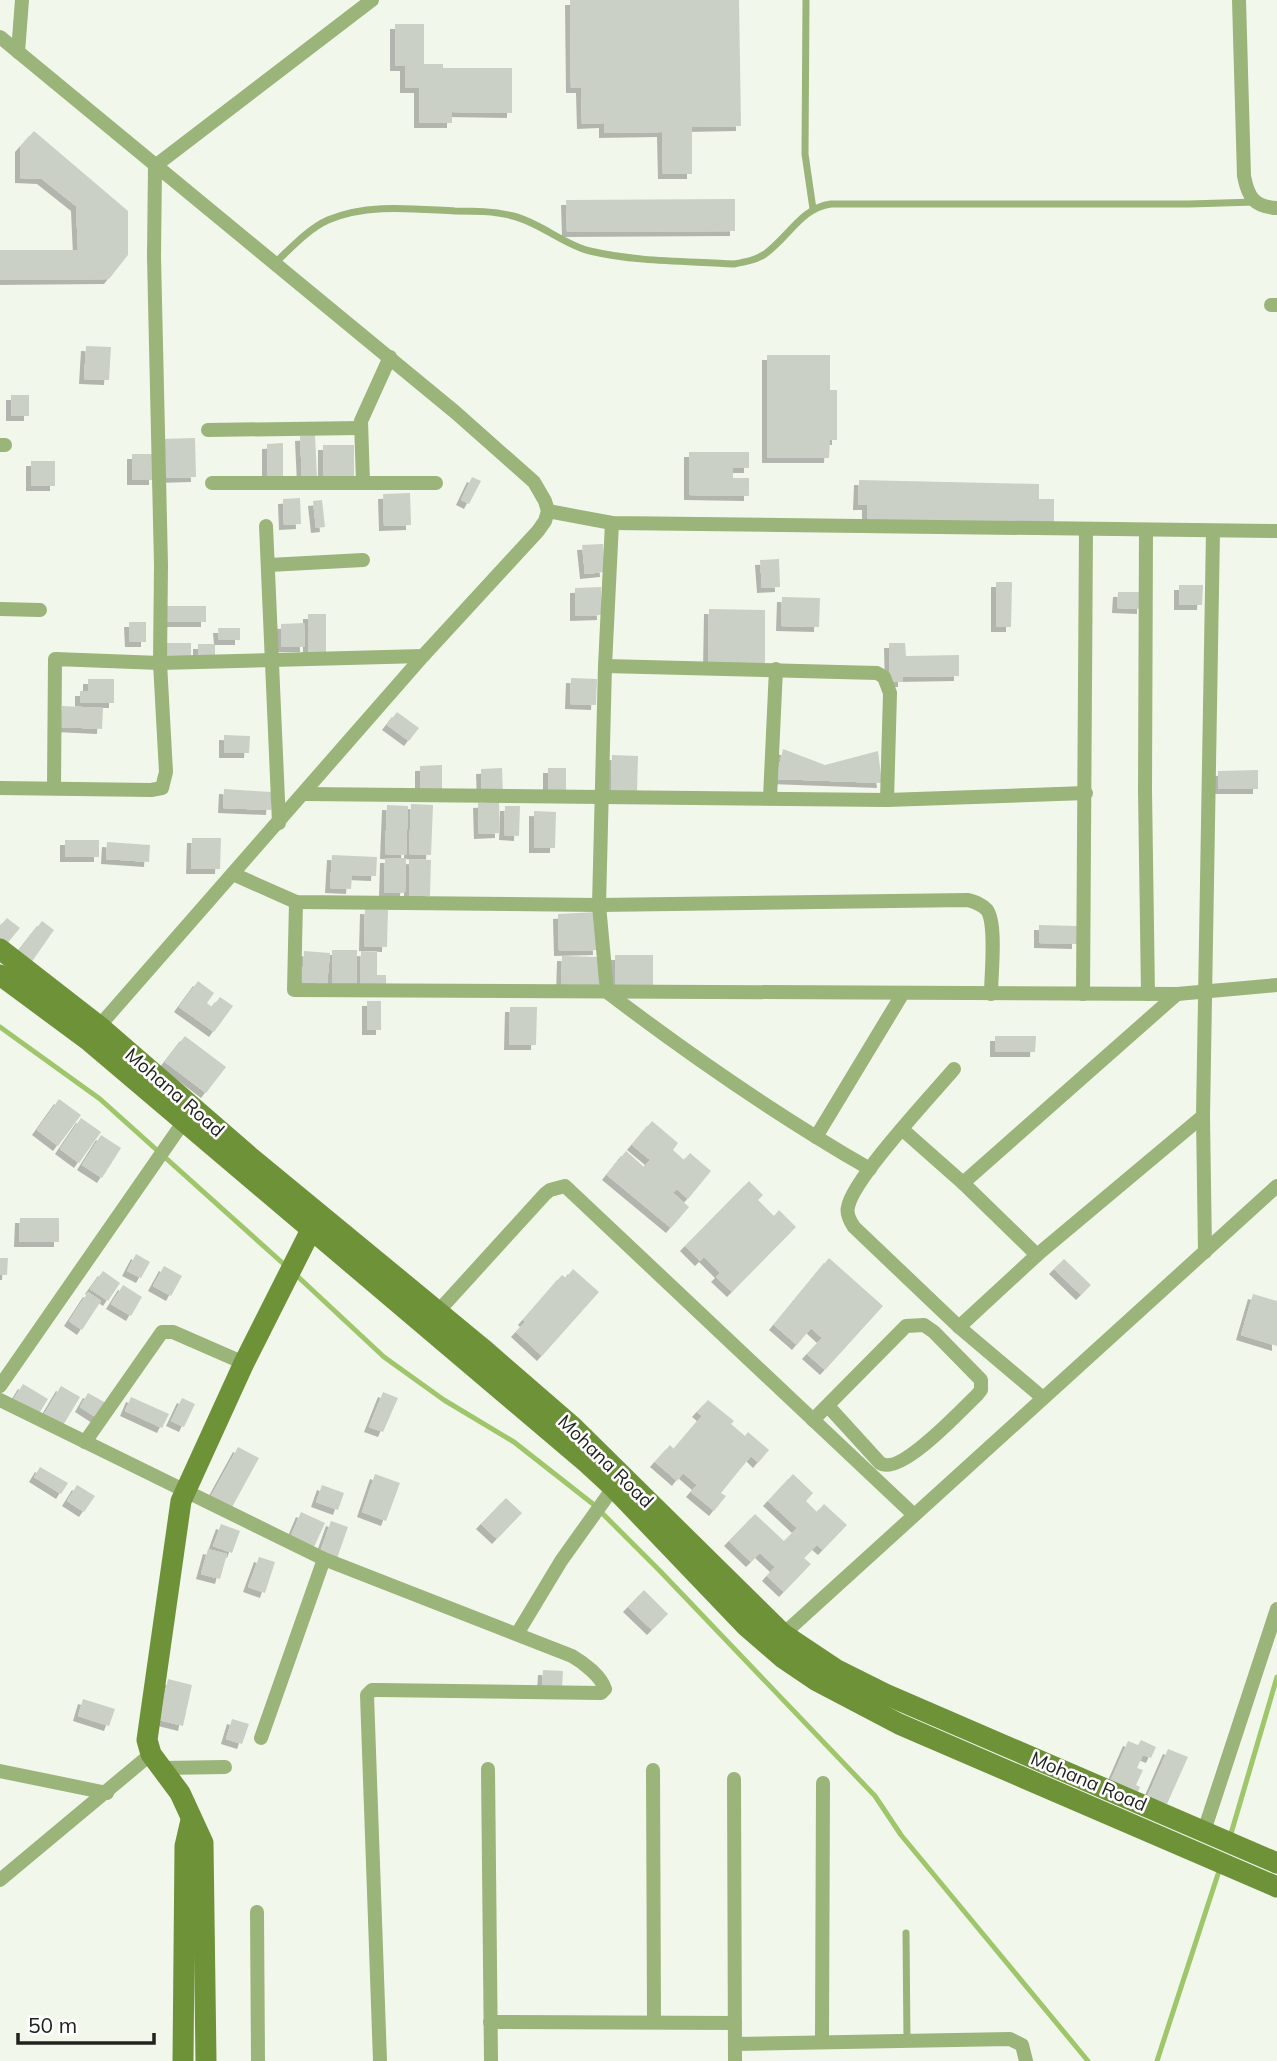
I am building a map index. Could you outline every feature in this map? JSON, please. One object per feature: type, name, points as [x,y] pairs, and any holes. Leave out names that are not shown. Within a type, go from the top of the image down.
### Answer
[{"type":"street","points":[[18,51],[22,0]]},
{"type":"street","points":[[155,166],[372,0]]},
{"type":"street","points":[[1239,0],[1245,184],[1255,202],[1265,208],[1277,208]]},
{"type":"street","points":[[0,37],[455,412],[534,482],[548,512],[538,531],[423,656],[93,1033]]},
{"type":"street","points":[[0,789],[151,790],[162,788],[166,772],[160,663],[155,166]]},
{"type":"street","points":[[363,483],[360,428],[363,413],[390,357]]},
{"type":"street","points":[[208,430],[360,428]]},
{"type":"street","points":[[212,483],[436,483]]},
{"type":"street","points":[[548,512],[612,523],[1277,531]]},
{"type":"street","points":[[612,523],[605,666],[599,905],[607,992],[743,1090],[870,1168]]},
{"type":"street","points":[[266,526],[279,823]]},
{"type":"street","points":[[1083,994],[1086,529]]},
{"type":"street","points":[[1146,530],[1147,994]]},
{"type":"street","points":[[1205,1252],[1203,1116],[1213,531]]},
{"type":"street","points":[[269,565],[363,560]]},
{"type":"street","points":[[0,609],[40,610]]},
{"type":"street","points":[[54,788],[55,659],[160,663],[423,656]]},
{"type":"street","points":[[605,666],[870,671],[884,677],[890,692],[887,800]]},
{"type":"street","points":[[770,798],[776,669]]},
{"type":"street","points":[[304,794],[887,800],[1086,793]]},
{"type":"street","points":[[233,874],[296,902],[599,905],[968,900],[979,903],[988,911],[992,923],[991,994]]},
{"type":"street","points":[[296,902],[294,990],[1177,994],[1277,985]]},
{"type":"street","name":"Mohana Road","points":[[0,949],[188,1115],[431,1319],[613,1487],[727,1607],[776,1641],[885,1694],[1277,1863]]},
{"type":"street","name":"Mohana Road","points":[[0,975],[93,1033]]},
{"type":"street","points":[[816,1137],[903,993]]},
{"type":"street","points":[[964,1183],[1177,994]]},
{"type":"street","points":[[954,1069],[870,1168],[848,1205],[849,1220],[959,1327],[1042,1398]]},
{"type":"street","points":[[0,1386],[188,1115]]},
{"type":"street","points":[[959,1327],[1037,1255],[1203,1116]]},
{"type":"street","points":[[903,1130],[964,1183],[1037,1255]]},
{"type":"street","points":[[431,1319],[545,1194],[565,1186],[913,1514]]},
{"type":"street","points":[[776,1641],[1277,1186]]},
{"type":"street","points":[[206,2061],[203,1843],[180,1793],[157,1761],[147,1740],[177,1518],[184,1492],[244,1363],[315,1222]]},
{"type":"street","points":[[813,1420],[906,1326],[924,1325],[934,1332],[981,1380],[981,1390],[977,1395],[912,1456],[892,1466],[884,1466],[828,1406]]},
{"type":"street","points":[[86,1442],[162,1332],[173,1332],[244,1363]]},
{"type":"street","points":[[0,1400],[324,1559],[578,1659],[603,1683],[604,1692],[378,1690],[367,1695],[380,2061]]},
{"type":"street","points":[[517,1634],[549,1580],[613,1487]]},
{"type":"street","points":[[261,1738],[324,1559]]},
{"type":"street","points":[[1204,1831],[1277,1609]]},
{"type":"street","name":"Mohana Road","points":[[776,1641],[817,1681],[899,1724],[1277,1887]]},
{"type":"street","points":[[0,1880],[107,1793],[157,1761],[225,1767]]},
{"type":"street","points":[[488,1769],[491,2061]]},
{"type":"street","points":[[653,1770],[654,2022]]},
{"type":"street","points":[[0,1771],[107,1793]]},
{"type":"street","points":[[734,1779],[735,2061]]},
{"type":"street","points":[[822,2041],[823,1783]]},
{"type":"street","points":[[184,2061],[185,1846],[191,1820]]},
{"type":"street","points":[[257,1912],[258,2061]]},
{"type":"street","points":[[490,2022],[735,2023]]},
{"type":"street","points":[[736,2044],[1015,2040],[1025,2049],[1026,2061]]},
{"type":"lane","points":[[806,0],[805,154],[813,209]]},
{"type":"lane","points":[[275,264],[306,234],[326,220],[352,212],[417,209],[512,215],[534,223],[586,250],[611,256],[734,264],[764,255],[813,209],[831,204],[1255,202]]},
{"type":"lane","points":[[906,1933],[907,2040]]},
{"type":"building","points":[[570,0],[739,0],[741,126],[692,127],[692,174],[663,174],[662,132],[604,133],[604,123],[582,124],[581,88],[571,88]]},
{"type":"building","points":[[395,24],[424,24],[424,64],[443,64],[443,68],[512,68],[512,113],[452,112],[452,123],[419,123],[419,88],[405,88],[405,66],[395,66]]},
{"type":"building","points":[[34,131],[128,211],[128,255],[109,279],[0,280],[0,250],[78,250],[76,206],[42,179],[20,178],[20,147]]},
{"type":"building","points":[[735,199],[735,231],[567,232],[566,200]]},
{"type":"building","points":[[86,346],[111,347],[109,380],[84,379]]},
{"type":"building","points":[[767,355],[830,355],[830,390],[837,390],[837,440],[830,440],[829,458],[767,458]]},
{"type":"building","points":[[11,395],[29,395],[29,416],[11,416]]},
{"type":"building","points":[[315,435],[317,478],[302,479],[300,436]]},
{"type":"building","points":[[195,438],[196,477],[162,478],[161,439]]},
{"type":"building","points":[[283,443],[283,478],[267,478],[267,444]]},
{"type":"building","points":[[323,445],[354,445],[354,479],[323,479]]},
{"type":"building","points":[[689,452],[749,452],[749,468],[733,468],[733,478],[749,478],[749,496],[689,495]]},
{"type":"building","points":[[132,454],[154,454],[154,480],[132,480]]},
{"type":"building","points":[[31,461],[55,461],[55,486],[31,486]]},
{"type":"building","points":[[472,477],[481,481],[469,504],[461,500]]},
{"type":"building","points":[[859,480],[1039,484],[1039,499],[1054,499],[1054,526],[867,522],[867,505],[858,505]]},
{"type":"building","points":[[410,493],[411,525],[384,526],[383,494]]},
{"type":"building","points":[[300,498],[301,524],[284,525],[283,499]]},
{"type":"building","points":[[322,500],[325,527],[316,528],[313,501]]},
{"type":"building","points":[[603,544],[605,572],[585,574],[582,545]]},
{"type":"building","points":[[779,559],[780,587],[762,588],[760,560]]},
{"type":"building","points":[[996,582],[1012,582],[1011,627],[996,627]]},
{"type":"building","points":[[1179,585],[1203,585],[1202,605],[1179,605]]},
{"type":"building","points":[[601,587],[602,615],[575,616],[575,588]]},
{"type":"building","points":[[1118,592],[1142,592],[1142,609],[1117,608]]},
{"type":"building","points":[[782,597],[820,598],[819,627],[781,626]]},
{"type":"building","points":[[163,606],[206,606],[206,622],[163,622]]},
{"type":"building","points":[[709,609],[765,610],[765,666],[708,666]]},
{"type":"building","points":[[308,614],[326,614],[326,653],[308,653]]},
{"type":"building","points":[[129,622],[146,622],[146,642],[130,642]]},
{"type":"building","points":[[304,623],[305,647],[281,647],[281,624]]},
{"type":"building","points":[[218,628],[240,628],[240,640],[219,640]]},
{"type":"building","points":[[160,643],[191,643],[191,662],[161,662]]},
{"type":"building","points":[[889,643],[905,643],[906,656],[959,655],[959,676],[903,677],[903,682],[890,682]]},
{"type":"building","points":[[198,644],[215,644],[215,660],[198,660]]},
{"type":"building","points":[[571,678],[597,679],[596,705],[570,704]]},
{"type":"building","points":[[88,679],[114,679],[114,703],[80,703],[80,691],[88,691]]},
{"type":"building","points":[[62,706],[103,708],[102,729],[61,727]]},
{"type":"building","points":[[397,712],[419,728],[409,741],[387,725]]},
{"type":"building","points":[[224,735],[250,736],[249,753],[224,753]]},
{"type":"building","points":[[783,749],[825,765],[878,751],[882,783],[776,779]]},
{"type":"building","points":[[612,755],[638,756],[637,791],[611,790]]},
{"type":"building","points":[[442,765],[442,793],[420,793],[420,766]]},
{"type":"building","points":[[502,768],[503,794],[482,795],[481,769]]},
{"type":"building","points":[[548,768],[566,768],[566,794],[548,794]]},
{"type":"building","points":[[1258,770],[1258,789],[1218,789],[1218,771]]},
{"type":"building","points":[[224,789],[272,792],[271,810],[223,808]]},
{"type":"building","points":[[499,802],[500,833],[479,834],[478,803]]},
{"type":"building","points":[[411,804],[433,805],[431,855],[409,854]]},
{"type":"building","points":[[387,805],[408,806],[406,855],[385,854]]},
{"type":"building","points":[[505,806],[520,806],[519,836],[504,835]]},
{"type":"building","points":[[534,811],[556,812],[555,848],[534,848]]},
{"type":"building","points":[[192,838],[221,838],[220,869],[191,869]]},
{"type":"building","points":[[65,840],[99,840],[99,857],[65,857]]},
{"type":"building","points":[[107,842],[150,845],[149,862],[106,859]]},
{"type":"building","points":[[332,855],[377,857],[376,876],[352,875],[351,889],[330,888]]},
{"type":"building","points":[[385,858],[406,858],[405,893],[384,893]]},
{"type":"building","points":[[409,859],[431,860],[430,896],[409,896]]},
{"type":"building","points":[[365,909],[388,910],[387,947],[364,946]]},
{"type":"building","points":[[597,912],[598,950],[559,951],[558,914]]},
{"type":"building","points":[[7,918],[20,928],[5,946],[0,942],[0,926]]},
{"type":"building","points":[[42,921],[54,930],[31,963],[17,953]]},
{"type":"building","points":[[1039,925],[1077,926],[1077,944],[1039,943]]},
{"type":"building","points":[[332,950],[357,950],[356,987],[332,987]]},
{"type":"building","points":[[304,951],[330,953],[327,984],[302,982]]},
{"type":"building","points":[[361,951],[377,952],[377,975],[386,975],[386,991],[360,990]]},
{"type":"building","points":[[615,955],[653,955],[653,991],[615,991]]},
{"type":"building","points":[[562,956],[599,957],[599,990],[561,990]]},
{"type":"building","points":[[198,981],[214,993],[207,1003],[212,1007],[220,997],[233,1006],[214,1032],[179,1007]]},
{"type":"building","points":[[367,1001],[381,1001],[381,1030],[367,1030]]},
{"type":"building","points":[[510,1007],[537,1007],[536,1045],[509,1045]]},
{"type":"building","points":[[185,1036],[226,1067],[206,1093],[165,1062]]},
{"type":"building","points":[[995,1036],[1036,1036],[1035,1052],[995,1052]]},
{"type":"building","points":[[59,1099],[81,1115],[58,1146],[37,1130]]},
{"type":"building","points":[[81,1118],[101,1132],[79,1163],[60,1149]]},
{"type":"building","points":[[652,1121],[678,1143],[673,1150],[684,1160],[690,1153],[711,1171],[688,1199],[677,1189],[673,1193],[689,1207],[671,1228],[607,1175],[626,1151],[644,1167],[650,1160],[632,1145]]},
{"type":"building","points":[[101,1135],[121,1148],[102,1178],[82,1165]]},
{"type":"building","points":[[749,1181],[763,1195],[758,1200],[774,1216],[779,1210],[796,1227],[732,1292],[716,1277],[720,1273],[704,1257],[700,1261],[685,1246]]},
{"type":"building","points":[[20,1218],[59,1218],[59,1242],[19,1242]]},
{"type":"building","points":[[136,1254],[150,1262],[141,1278],[127,1271]]},
{"type":"building","points":[[0,1258],[8,1258],[7,1275],[0,1275]]},
{"type":"building","points":[[829,1258],[883,1306],[825,1370],[807,1354],[822,1338],[811,1328],[797,1345],[774,1325]]},
{"type":"building","points":[[1064,1259],[1091,1285],[1081,1295],[1054,1269]]},
{"type":"building","points":[[164,1266],[182,1276],[171,1296],[153,1286]]},
{"type":"building","points":[[573,1269],[599,1292],[542,1356],[516,1332],[562,1275],[566,1278]]},
{"type":"building","points":[[103,1271],[120,1283],[108,1301],[90,1289]]},
{"type":"building","points":[[123,1285],[142,1297],[131,1316],[111,1304]]},
{"type":"building","points":[[88,1292],[101,1301],[82,1330],[69,1321]]},
{"type":"building","points":[[1253,1294],[1277,1301],[1277,1346],[1241,1335]]},
{"type":"building","points":[[23,1384],[48,1399],[38,1415],[13,1400]]},
{"type":"building","points":[[61,1386],[80,1397],[62,1427],[43,1416]]},
{"type":"building","points":[[383,1392],[398,1398],[383,1432],[369,1427]]},
{"type":"building","points":[[88,1393],[106,1403],[97,1418],[80,1407]]},
{"type":"building","points":[[131,1397],[169,1414],[162,1428],[125,1411]]},
{"type":"building","points":[[182,1398],[195,1404],[184,1427],[171,1421]]},
{"type":"building","points":[[708,1400],[734,1421],[731,1424],[745,1436],[748,1432],[769,1450],[758,1463],[751,1456],[721,1493],[726,1496],[714,1511],[691,1492],[697,1485],[683,1473],[677,1481],[655,1462],[670,1445],[674,1449],[702,1416],[697,1412]]},
{"type":"building","points":[[238,1447],[259,1458],[231,1509],[210,1498]]},
{"type":"building","points":[[40,1467],[68,1483],[61,1494],[34,1477]]},
{"type":"building","points":[[375,1474],[400,1483],[386,1521],[362,1512]]},
{"type":"building","points":[[793,1474],[813,1493],[806,1501],[817,1512],[824,1504],[847,1525],[823,1550],[817,1545],[804,1558],[811,1564],[784,1592],[767,1576],[775,1567],[760,1553],[751,1562],[729,1541],[755,1514],[784,1541],[797,1528],[768,1501]]},
{"type":"building","points":[[77,1485],[95,1496],[84,1512],[67,1501]]},
{"type":"building","points":[[322,1485],[344,1493],[338,1510],[316,1502]]},
{"type":"building","points":[[506,1498],[522,1513],[497,1539],[481,1524]]},
{"type":"building","points":[[301,1512],[325,1523],[313,1549],[290,1538]]},
{"type":"building","points":[[331,1521],[348,1527],[337,1558],[320,1552]]},
{"type":"building","points":[[221,1524],[240,1531],[232,1553],[213,1546]]},
{"type":"building","points":[[208,1549],[227,1554],[220,1579],[201,1574]]},
{"type":"building","points":[[259,1557],[275,1562],[265,1593],[248,1587]]},
{"type":"building","points":[[644,1590],[668,1614],[652,1630],[628,1607]]},
{"type":"building","points":[[543,1670],[563,1671],[562,1688],[542,1686]]},
{"type":"building","points":[[168,1679],[192,1685],[183,1726],[159,1720]]},
{"type":"building","points":[[83,1699],[115,1709],[109,1726],[78,1716]]},
{"type":"building","points":[[232,1719],[249,1724],[242,1744],[226,1739]]},
{"type":"building","points":[[1141,1740],[1156,1747],[1151,1758],[1143,1755],[1137,1768],[1143,1770],[1136,1785],[1140,1787],[1137,1794],[1110,1782],[1128,1741],[1138,1745]]},
{"type":"building","points":[[1168,1749],[1188,1757],[1167,1804],[1148,1795]]},
{"type":"waterway","points":[[0,1027],[100,1099],[287,1267]]},
{"type":"waterway","points":[[294,1273],[384,1357],[444,1400],[514,1442],[593,1504],[875,1796],[901,1835],[1088,2061]]},
{"type":"waterway","points":[[1230,1837],[1277,1677]]},
{"type":"waterway","points":[[1157,2061],[1218,1874]]}]
